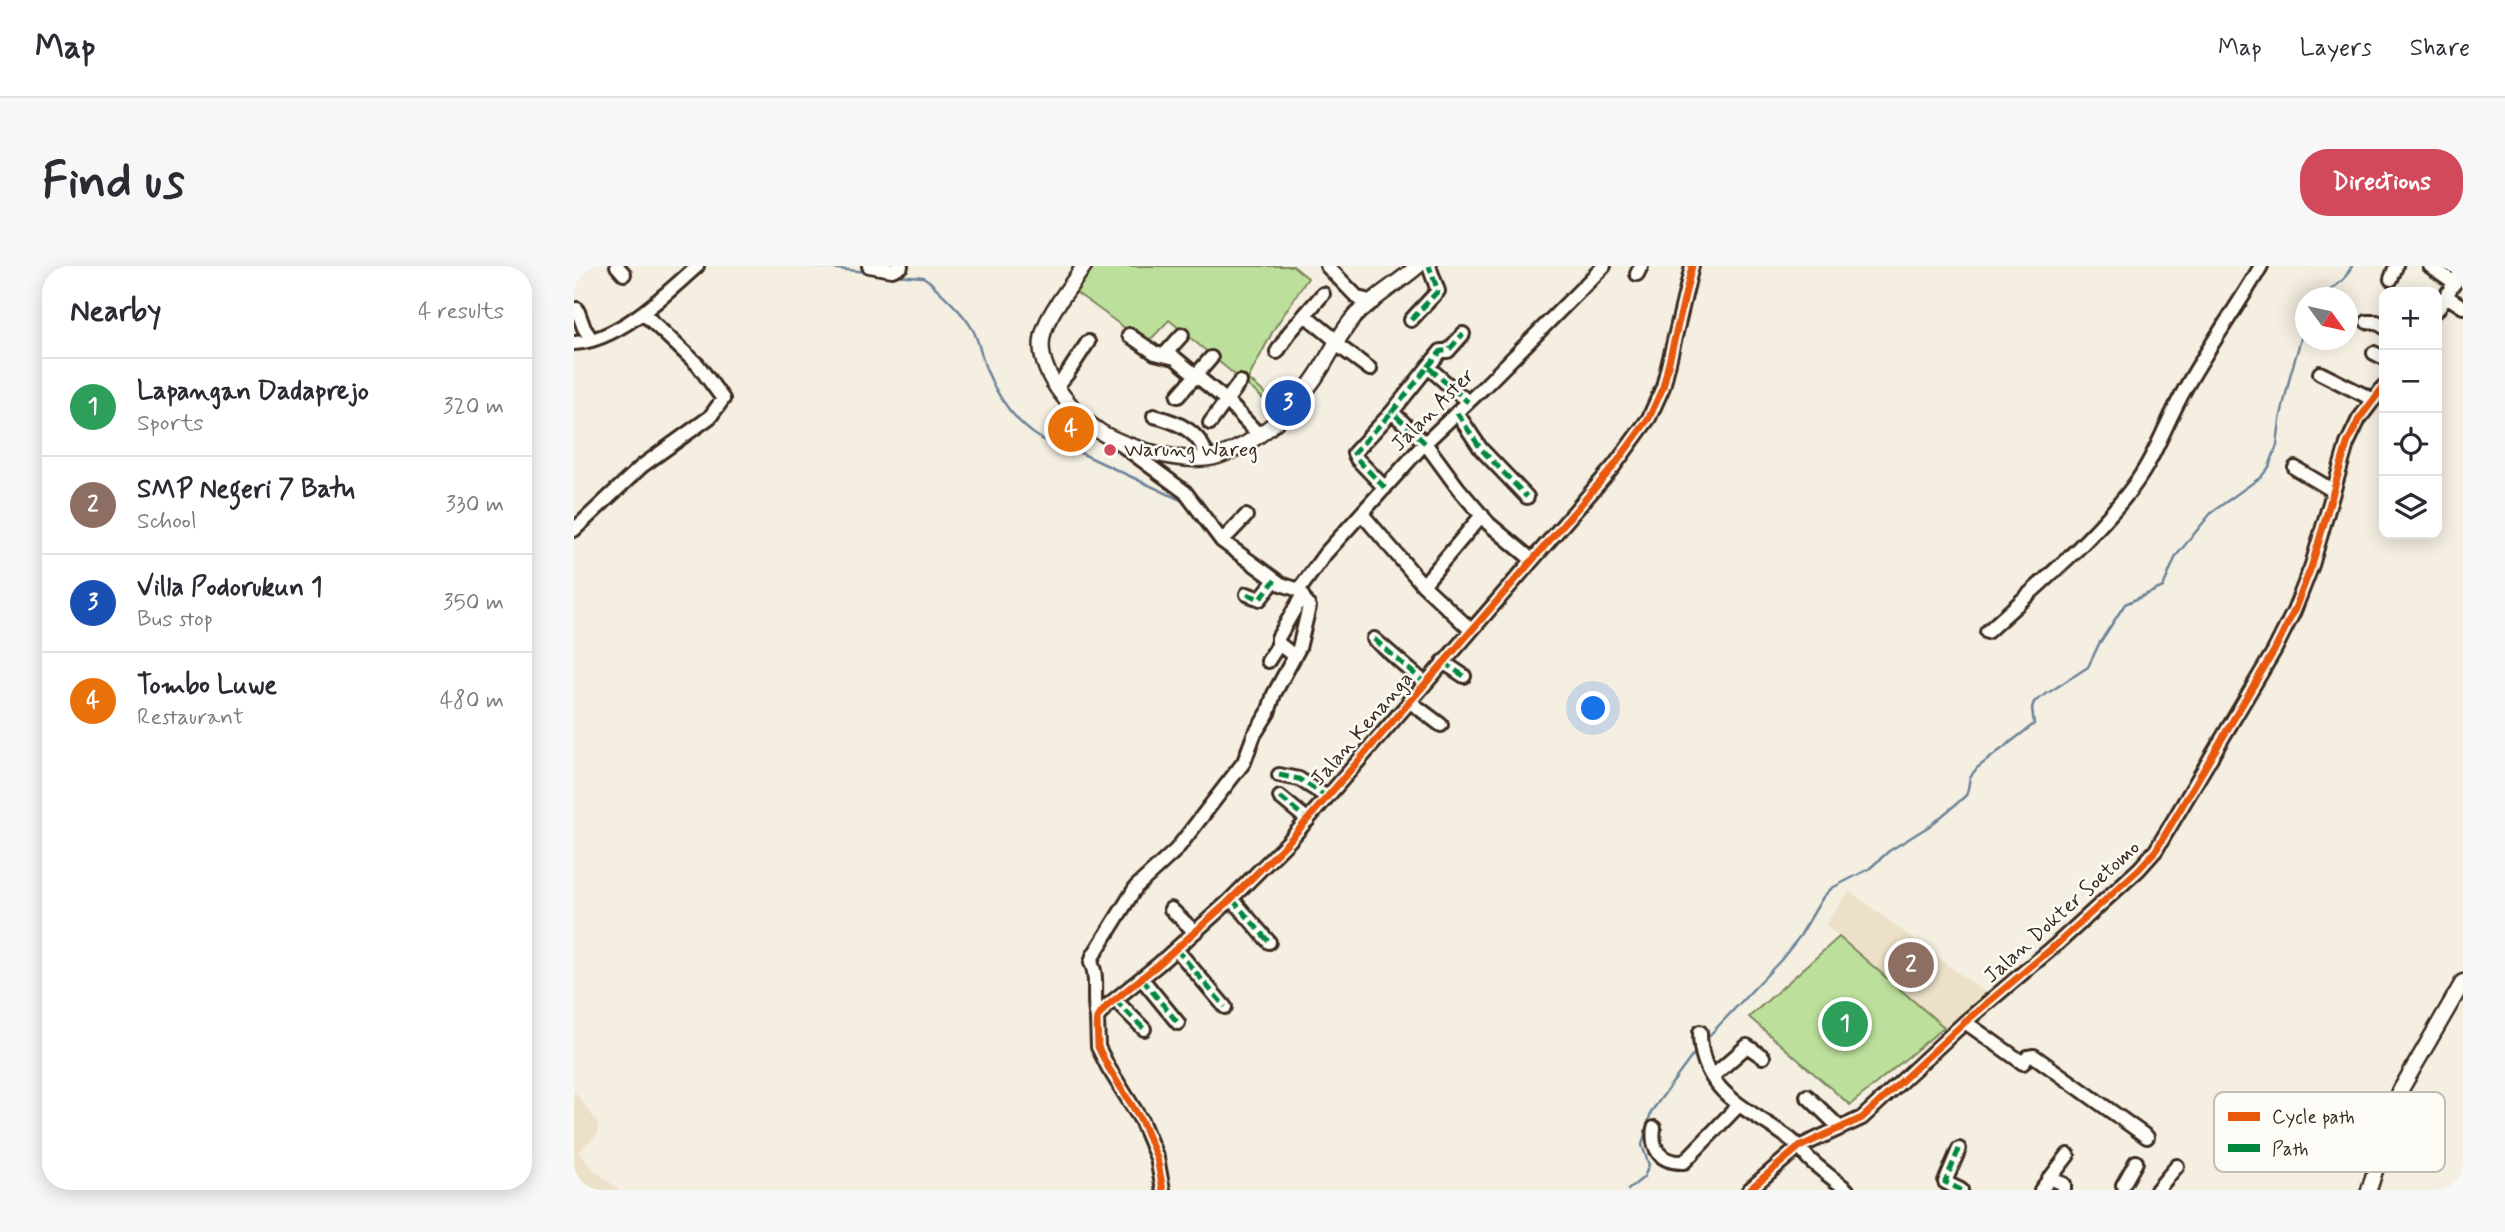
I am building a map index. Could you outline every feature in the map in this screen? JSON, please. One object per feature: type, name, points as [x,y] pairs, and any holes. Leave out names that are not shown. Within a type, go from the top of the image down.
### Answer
[{"type":"main road","points":[[1084,266],[1051,315],[1042,335],[1040,350],[1043,365],[1056,387],[1087,424],[1119,443],[1165,456],[1207,458],[1225,453],[1259,435],[1294,404],[1312,382],[1357,314],[1419,266]]},
{"type":"main road","points":[[2401,1092],[2408,1074],[2463,982]]},
{"type":"main road","points":[[2369,1190],[2374,1172]]},
{"type":"street","points":[[574,344],[592,340],[643,313],[697,266]]},
{"type":"street","points":[[869,266],[892,270],[901,266]]},
{"type":"street","points":[[1329,266],[1358,298],[1373,302]]},
{"type":"street","points":[[1411,320],[1438,291],[1429,266]]},
{"type":"street","name":"Jalan Aster","points":[[1268,662],[1279,643],[1280,632],[1325,554],[1426,443],[1604,266]]},
{"type":"street","name":"Jalan Kenanga","points":[[1097,1018],[1232,899],[1308,820],[1607,474],[1649,418],[1663,387],[1692,266]]},
{"type":"street","points":[[1987,632],[2069,556],[2112,512],[2136,482],[2147,466],[2183,391],[2261,266]]},
{"type":"street","points":[[2391,279],[2396,266]]},
{"type":"street","points":[[2430,266],[2455,283]]},
{"type":"street","points":[[2442,302],[2463,269]]},
{"type":"street","points":[[1277,352],[1323,294]]},
{"type":"street","points":[[2446,296],[2463,307]]},
{"type":"street","points":[[1357,314],[1358,298]]},
{"type":"street","points":[[577,309],[592,340]]},
{"type":"street","points":[[574,530],[656,454],[710,417],[723,399],[698,365],[643,313]]},
{"type":"street","points":[[1305,315],[1370,369]]},
{"type":"street","points":[[2367,322],[2379,323]]},
{"type":"street","points":[[1385,488],[1354,453],[1392,412],[1441,351],[1448,351],[1463,334]]},
{"type":"street","points":[[1129,335],[1155,354],[1175,358],[1227,401],[1259,435]]},
{"type":"street","points":[[1164,355],[1182,335]]},
{"type":"street","points":[[1056,387],[1068,374],[1088,342]]},
{"type":"street","points":[[1178,396],[1211,358]]},
{"type":"street","points":[[1428,367],[1468,402]]},
{"type":"street","points":[[2320,373],[2374,400]]},
{"type":"street","points":[[1210,423],[1240,383]]},
{"type":"street","name":"Jalan Dokter Soetomo","points":[[1749,1190],[1799,1147],[1862,1118],[1877,1106],[1965,1022],[2057,944],[2139,869],[2165,838],[2274,651],[2294,611],[2312,565],[2332,490],[2354,428],[2379,393]]},
{"type":"street","points":[[1392,412],[1426,443],[1458,488],[1482,515],[1531,559]]},
{"type":"street","points":[[1457,413],[1481,449],[1527,497]]},
{"type":"street","points":[[1154,416],[1173,421],[1189,430],[1203,444],[1207,458]]},
{"type":"street","points":[[1119,443],[1185,492],[1222,541],[1275,580],[1301,593],[1307,600],[1310,611],[1303,636],[1244,761],[1176,850],[1136,887],[1091,963],[1095,971],[1093,1002],[1097,1018],[1098,1047],[1141,1119],[1157,1158],[1163,1190]]},
{"type":"street","points":[[2295,468],[2332,490]]},
{"type":"street","points":[[1362,514],[1423,585],[1471,630]]},
{"type":"street","points":[[1423,585],[1482,515]]},
{"type":"street","points":[[1222,541],[1246,516]]},
{"type":"street","points":[[1247,594],[1260,599],[1275,580]]},
{"type":"street","points":[[1374,639],[1425,683]]},
{"type":"street","points":[[1279,643],[1294,656]]},
{"type":"street","points":[[1443,662],[1464,676]]},
{"type":"street","points":[[1409,701],[1441,725]]},
{"type":"street","points":[[1279,775],[1299,779],[1327,797]]},
{"type":"street","points":[[1280,797],[1308,820]]},
{"type":"street","points":[[1232,899],[1269,942]]},
{"type":"street","points":[[1171,909],[1195,932]]},
{"type":"street","points":[[1176,949],[1225,1007]]},
{"type":"street","points":[[1142,979],[1178,1023]]},
{"type":"street","points":[[1115,1000],[1144,1029]]},
{"type":"street","points":[[1965,1022],[2023,1063],[2028,1057],[2034,1056],[2147,1137]]},
{"type":"street","points":[[1701,1041],[1713,1076],[1738,1106],[1781,1132],[1847,1190]]},
{"type":"street","points":[[1713,1076],[1747,1046],[1763,1057]]},
{"type":"street","points":[[1807,1096],[1840,1128]]},
{"type":"street","points":[[1654,1128],[1652,1142],[1656,1152],[1667,1160],[1684,1162],[1738,1106]]},
{"type":"street","points":[[1958,1149],[1945,1182],[1961,1190]]},
{"type":"street","points":[[2041,1190],[2068,1155]]},
{"type":"street","points":[[2125,1188],[2136,1162]]},
{"type":"street","points":[[2157,1190],[2177,1166]]},
{"type":"street","points":[[2049,1178],[2064,1184],[2064,1190]]},
{"type":"shaded area","points":[[1849,891],[1987,994],[1944,1027],[1825,925]]},
{"type":"shaded area","points":[[574,1091],[598,1123],[598,1134],[578,1152],[595,1171],[619,1190],[574,1190]]},
{"type":"green space","points":[[1088,266],[1293,266],[1308,278],[1274,329],[1248,379],[1278,404],[1273,409],[1169,320],[1145,342],[1072,290]]},
{"type":"green space","points":[[1839,937],[1944,1027],[1850,1105],[1749,1017]]},
{"type":"waterway","points":[[810,266],[876,273]]},
{"type":"waterway","points":[[2334,287],[2344,279],[2352,266]]},
{"type":"waterway","points":[[893,275],[923,277],[958,310],[973,330],[993,384],[1010,410],[1031,432],[1185,502]]},
{"type":"waterway","points":[[1704,1041],[1781,960],[1800,936],[1823,897],[1832,888],[1869,869],[1889,851],[1931,825],[1961,800],[1967,794],[1970,777],[1977,768],[2034,724],[2034,702],[2088,667],[2099,644],[2125,604],[2163,587],[2176,556],[2212,512],[2261,477],[2269,467],[2277,445],[2280,420],[2298,350]]},
{"type":"waterway","points":[[1628,1190],[1644,1177],[1649,1165],[1642,1145],[1651,1112],[1698,1048]]},
{"type":"marked path","points":[[1411,320],[1438,291],[1429,266]]},
{"type":"marked path","points":[[1428,367],[1441,351],[1448,351],[1463,334]]},
{"type":"marked path","points":[[1425,443],[1392,412],[1428,367],[1468,402]]},
{"type":"marked path","points":[[1385,488],[1354,453],[1392,412]]},
{"type":"marked path","points":[[1457,413],[1481,449],[1527,497]]},
{"type":"marked path","points":[[1247,594],[1260,599],[1275,580]]},
{"type":"marked path","points":[[1374,639],[1425,683]]},
{"type":"marked path","points":[[1443,662],[1464,676]]},
{"type":"marked path","points":[[1279,775],[1299,779],[1327,797]]},
{"type":"marked path","points":[[1280,797],[1308,820]]},
{"type":"marked path","points":[[1232,899],[1269,942]]},
{"type":"marked path","points":[[1176,949],[1225,1007]]},
{"type":"marked path","points":[[1142,979],[1178,1023]]},
{"type":"marked path","points":[[1115,1000],[1144,1029]]},
{"type":"marked path","points":[[1959,1149],[1945,1182],[1961,1190]]},
{"type":"cycle path","points":[[1163,1190],[1157,1158],[1141,1120],[1098,1047],[1097,1018],[1107,1006],[1227,903],[1289,841],[1614,466],[1649,418],[1663,387],[1692,266]]},
{"type":"cycle path","points":[[1749,1190],[1799,1147],[1862,1118],[1965,1022],[2057,944],[2156,850],[2274,651],[2294,611],[2312,565],[2347,444],[2359,419],[2379,393]]},
{"type":"place","name":"Villa Podorukun 1","points":[[1288,403]]},
{"type":"place","name":"Tombo Luwe","points":[[1071,429]]},
{"type":"place","name":"Warung Wareg","points":[[1110,450]]},
{"type":"place","name":"SMP Negeri 7 Batu","points":[[1911,965]]},
{"type":"place","name":"Lapangan Dadaprejo","points":[[1845,1024]]}]
